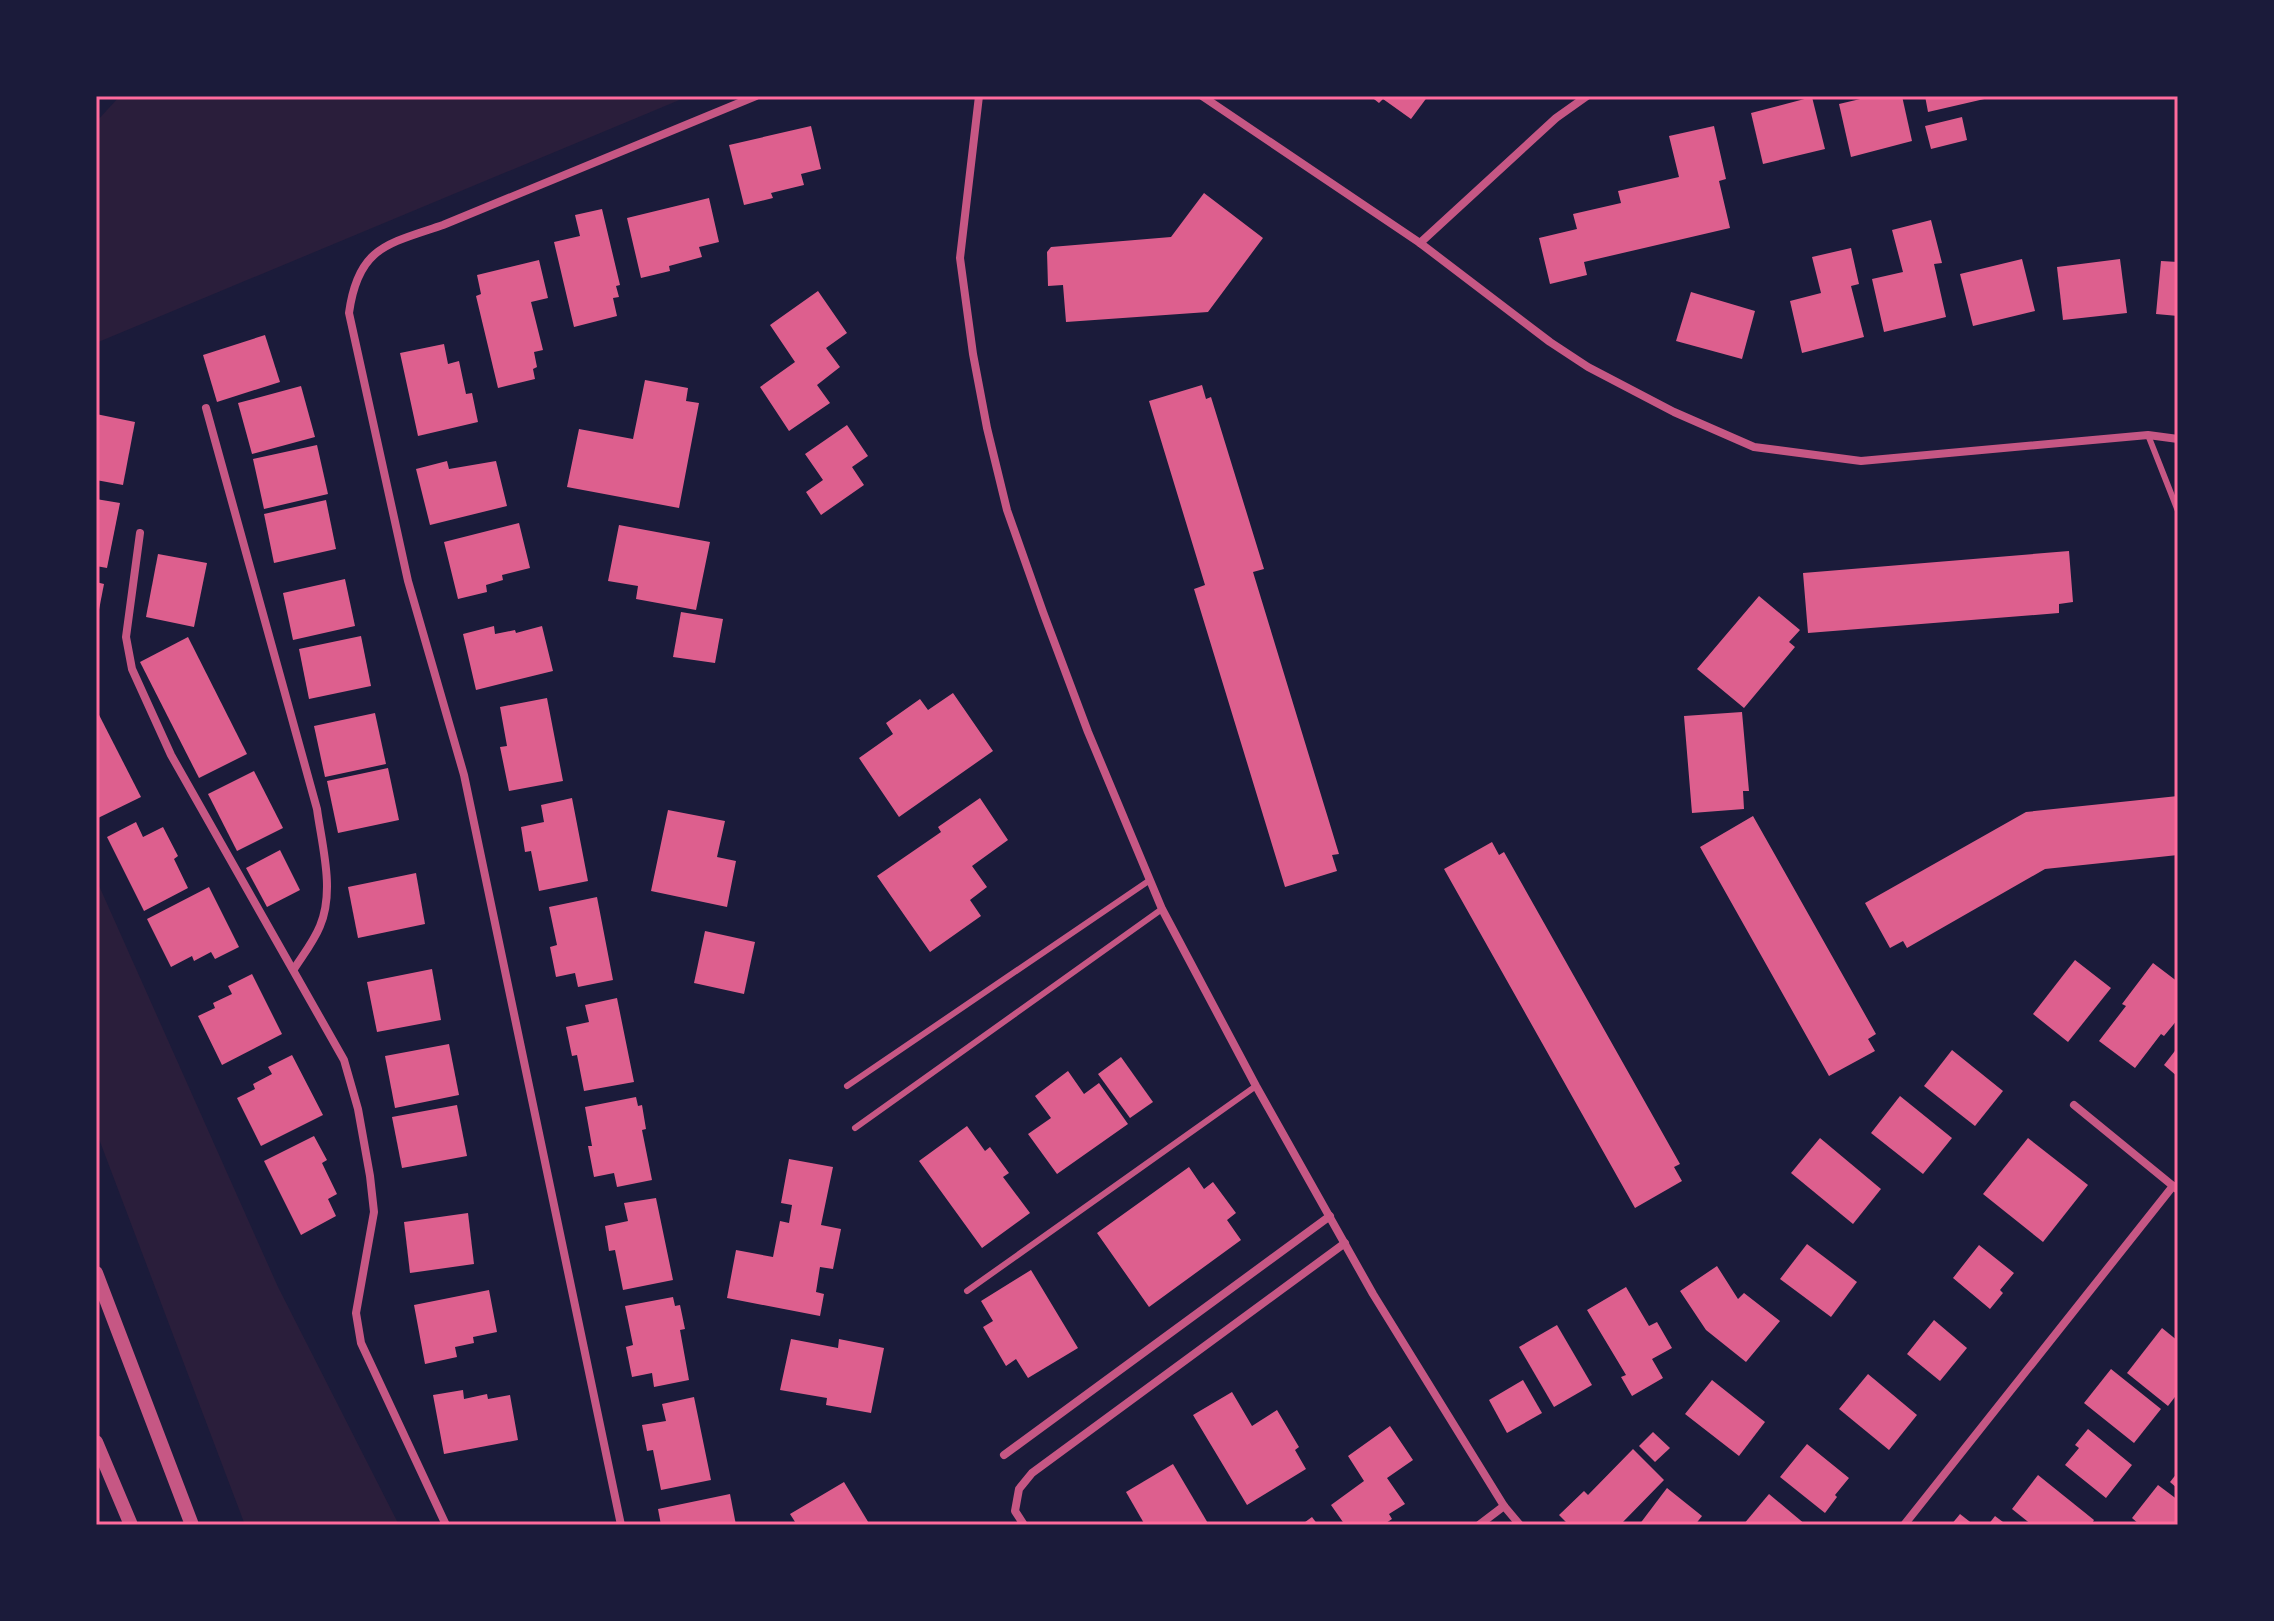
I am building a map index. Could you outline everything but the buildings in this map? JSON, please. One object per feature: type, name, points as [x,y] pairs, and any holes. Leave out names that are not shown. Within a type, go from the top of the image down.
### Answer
[{"type":"street","points":[[621,1525],[464,775],[408,581],[349,313],[360,269],[390,243],[443,225],[756,96]]},
{"type":"street","points":[[979,96],[960,258],[973,354],[1007,510],[1088,732],[1162,909],[1256,1086],[1373,1294],[1504,1506],[1520,1525]]},
{"type":"street","points":[[1202,96],[1420,243],[1550,342],[1588,367],[1674,412],[1754,447],[1861,461],[2148,435],[2178,439]]},
{"type":"street","points":[[1420,243],[1556,118],[1587,96]]},
{"type":"street","points":[[206,408],[317,809],[324,856],[325,902],[321,925],[294,969]]},
{"type":"street","points":[[140,533],[126,637],[132,669],[171,755],[344,1060],[358,1109],[374,1212],[356,1313],[361,1343],[446,1525]]},
{"type":"street","points":[[1904,1525],[2176,1188],[2074,1105]]},
{"type":"street","points":[[1004,1455],[1330,1216]]},
{"type":"street","points":[[1024,1525],[1015,1511],[1019,1489],[1032,1473],[1345,1243]]},
{"type":"street","points":[[96,1273],[192,1525]]},
{"type":"street","points":[[96,1442],[131,1525]]},
{"type":"street","points":[[1479,1525],[1504,1506]]},
{"type":"lane","points":[[2148,435],[2178,511]]},
{"type":"lane","points":[[847,1086],[1150,880]]},
{"type":"lane","points":[[855,1128],[1162,909]]},
{"type":"lane","points":[[967,1291],[1256,1086]]},
{"type":"shaded area","points":[[120,96],[689,96],[96,343],[96,122]]},
{"type":"shaded area","points":[[96,879],[278,1287],[399,1525],[245,1525],[96,1131]]}]
